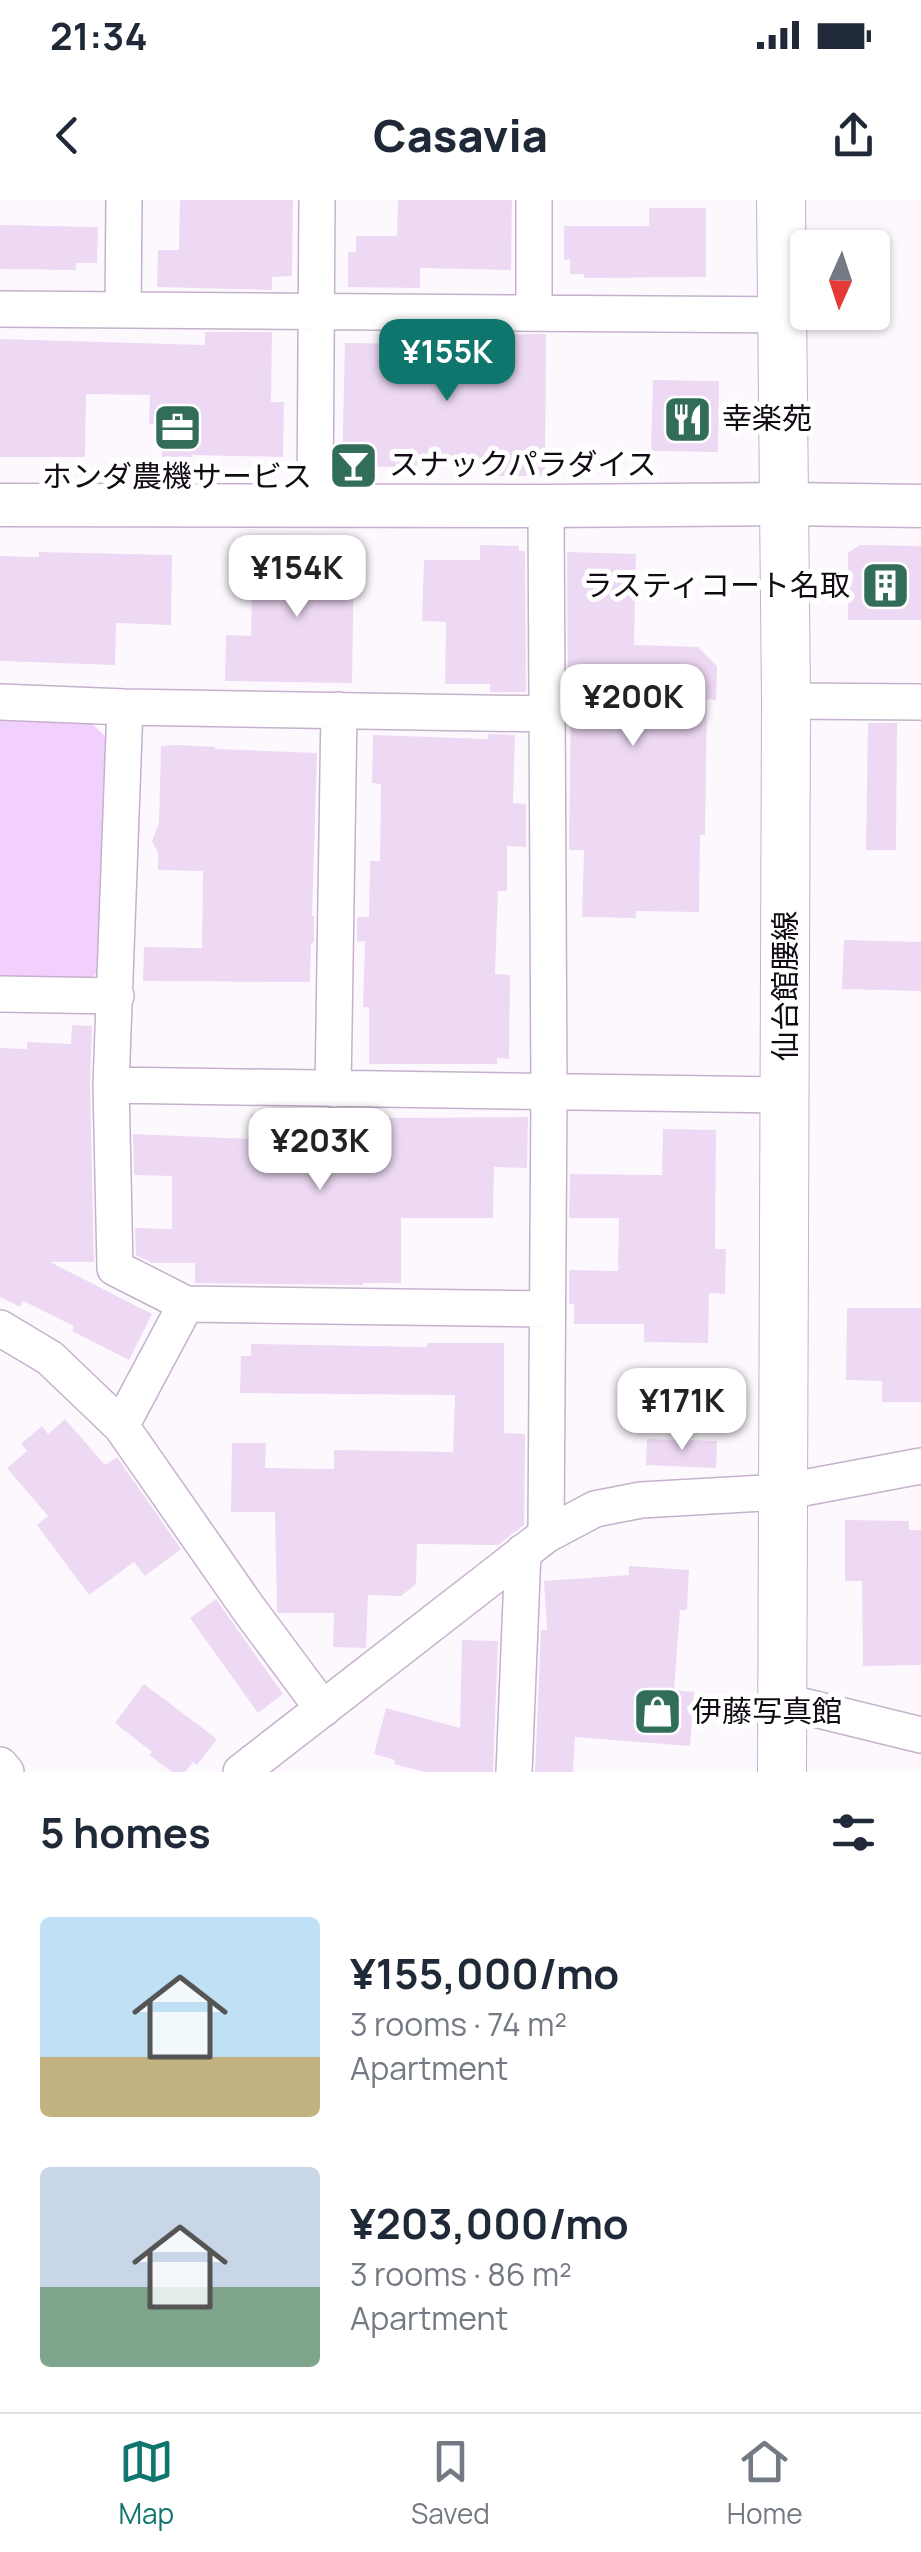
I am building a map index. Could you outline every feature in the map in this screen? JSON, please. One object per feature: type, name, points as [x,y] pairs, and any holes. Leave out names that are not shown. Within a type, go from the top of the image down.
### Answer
[{"type":"main road","name":"仙台館腰線","points":[[781,200],[786,701],[782,1772]]},
{"type":"street","points":[[123,310],[124,200]]},
{"type":"street","points":[[315,505],[316,200]]},
{"type":"street","points":[[534,200],[534,313]]},
{"type":"street","points":[[0,309],[783,315]]},
{"type":"street","points":[[0,504],[921,506]]},
{"type":"street","points":[[514,1772],[535,1544],[547,1310],[546,506]]},
{"type":"street","points":[[786,701],[921,702]]},
{"type":"street","points":[[0,702],[547,714]]},
{"type":"street","points":[[125,707],[111,1085],[114,1268],[186,1304],[547,1310]]},
{"type":"street","points":[[333,1089],[339,710]]},
{"type":"street","points":[[0,994],[116,996]]},
{"type":"street","points":[[111,1085],[786,1095]]},
{"type":"street","points":[[122,1426],[186,1304]]},
{"type":"street","points":[[0,1328],[50,1358],[122,1426],[323,1709]]},
{"type":"street","points":[[240,1772],[535,1544],[595,1509],[642,1500],[782,1492],[921,1466]]},
{"type":"street","points":[[782,1701],[921,1735]]},
{"type":"street","points":[[0,1765],[6,1772]]},
{"type":"shaded area","points":[[0,718],[89,721],[107,738],[102,969],[89,980],[0,977]]},
{"type":"building","points":[[180,200],[293,200],[292,276],[272,277],[272,290],[157,287],[158,250],[179,250]]},
{"type":"building","points":[[398,200],[512,200],[511,270],[420,268],[420,288],[348,287],[348,252],[356,252],[356,236],[397,236]]},
{"type":"building","points":[[649,208],[706,208],[706,277],[584,278],[584,274],[570,274],[570,259],[564,260],[564,226],[649,226]]},
{"type":"building","points":[[0,225],[98,227],[97,263],[76,263],[76,270],[0,269]]},
{"type":"building","points":[[205,332],[272,332],[271,402],[284,402],[283,457],[162,457],[162,424],[149,424],[150,395],[86,394],[85,457],[0,457],[0,339],[205,345]]},
{"type":"building","points":[[496,334],[546,334],[545,476],[495,476],[495,462],[342,466],[345,343],[496,345]]},
{"type":"building","points":[[653,380],[719,381],[718,452],[651,451]]},
{"type":"building","points":[[284,544],[334,544],[333,558],[354,558],[352,683],[225,681],[226,635],[251,636],[253,557],[284,557]]},
{"type":"building","points":[[480,545],[519,546],[519,551],[525,551],[526,692],[490,692],[490,684],[445,684],[446,622],[422,621],[424,560],[480,560]]},
{"type":"building","name":"ラスティコート名取","points":[[860,545],[921,546],[921,620],[848,620],[848,553]]},
{"type":"building","points":[[39,552],[172,555],[171,625],[116,623],[115,665],[0,661],[0,556],[39,557]]},
{"type":"building","points":[[567,552],[636,554],[634,645],[698,647],[717,666],[716,700],[707,699],[705,835],[700,835],[699,912],[636,911],[636,918],[582,917],[584,850],[569,850],[571,697]]},
{"type":"building","points":[[868,723],[897,723],[896,850],[866,850]]},
{"type":"building","points":[[488,734],[515,735],[513,803],[526,804],[526,847],[507,846],[507,891],[498,891],[495,974],[510,975],[509,1059],[497,1058],[497,1064],[369,1064],[369,1007],[363,1007],[365,941],[357,942],[357,917],[369,917],[370,861],[380,861],[381,784],[372,783],[373,735],[488,739]]},
{"type":"building","points":[[161,746],[317,753],[310,982],[143,981],[144,947],[202,948],[203,871],[158,870],[158,853],[152,841],[159,823]]},
{"type":"building","points":[[844,940],[921,942],[921,991],[842,989]]},
{"type":"building","points":[[72,1025],[92,1026],[94,1262],[50,1262],[152,1314],[129,1360],[23,1301],[20,1307],[0,1297],[0,1048],[27,1049],[27,1042],[71,1044]]},
{"type":"building","points":[[251,1114],[528,1117],[527,1168],[494,1167],[493,1218],[401,1218],[401,1283],[195,1283],[195,1263],[152,1263],[136,1255],[135,1228],[172,1229],[172,1176],[134,1175],[133,1134],[251,1139]]},
{"type":"building","points":[[663,1129],[716,1130],[715,1249],[726,1249],[725,1294],[709,1293],[708,1343],[644,1342],[644,1324],[574,1324],[574,1304],[569,1304],[569,1270],[618,1271],[619,1218],[569,1218],[570,1174],[662,1175]]},
{"type":"building","points":[[847,1308],[921,1308],[921,1402],[882,1402],[882,1381],[846,1380]]},
{"type":"building","points":[[427,1343],[504,1343],[504,1433],[525,1434],[524,1525],[498,1545],[417,1544],[416,1584],[401,1596],[368,1595],[366,1648],[333,1647],[334,1613],[277,1611],[275,1512],[231,1512],[232,1443],[266,1443],[265,1468],[334,1469],[334,1450],[453,1452],[455,1395],[240,1393],[241,1356],[251,1356],[251,1344],[427,1347]]},
{"type":"building","points":[[65,1419],[105,1465],[117,1457],[181,1549],[145,1576],[134,1562],[89,1595],[37,1525],[48,1516],[7,1468],[27,1451],[21,1444],[42,1426],[48,1434]]},
{"type":"building","points":[[647,1439],[717,1441],[716,1468],[646,1465]]},
{"type":"building","points":[[845,1520],[909,1521],[909,1530],[921,1530],[921,1665],[863,1666],[862,1581],[845,1581]]},
{"type":"building","points":[[629,1566],[689,1570],[687,1610],[680,1610],[674,1690],[694,1692],[690,1746],[575,1737],[573,1772],[535,1772],[541,1630],[547,1630],[544,1581],[629,1575]]},
{"type":"building","points":[[216,1599],[283,1694],[258,1713],[190,1618]]},
{"type":"building","points":[[462,1640],[498,1641],[493,1772],[425,1772],[374,1754],[386,1708],[460,1728]]},
{"type":"building","points":[[144,1684],[217,1739],[197,1765],[193,1762],[185,1772],[172,1772],[115,1723]]},
{"type":"place","name":"幸楽苑","points":[[687,419]]},
{"type":"place","name":"ホンダ農機サービス","points":[[177,428]]},
{"type":"place","name":"スナックパラダイス","points":[[354,465]]},
{"type":"place","name":"ラスティコート名取","points":[[885,586]]},
{"type":"place","name":"伊藤写真館","points":[[657,1712]]}]
